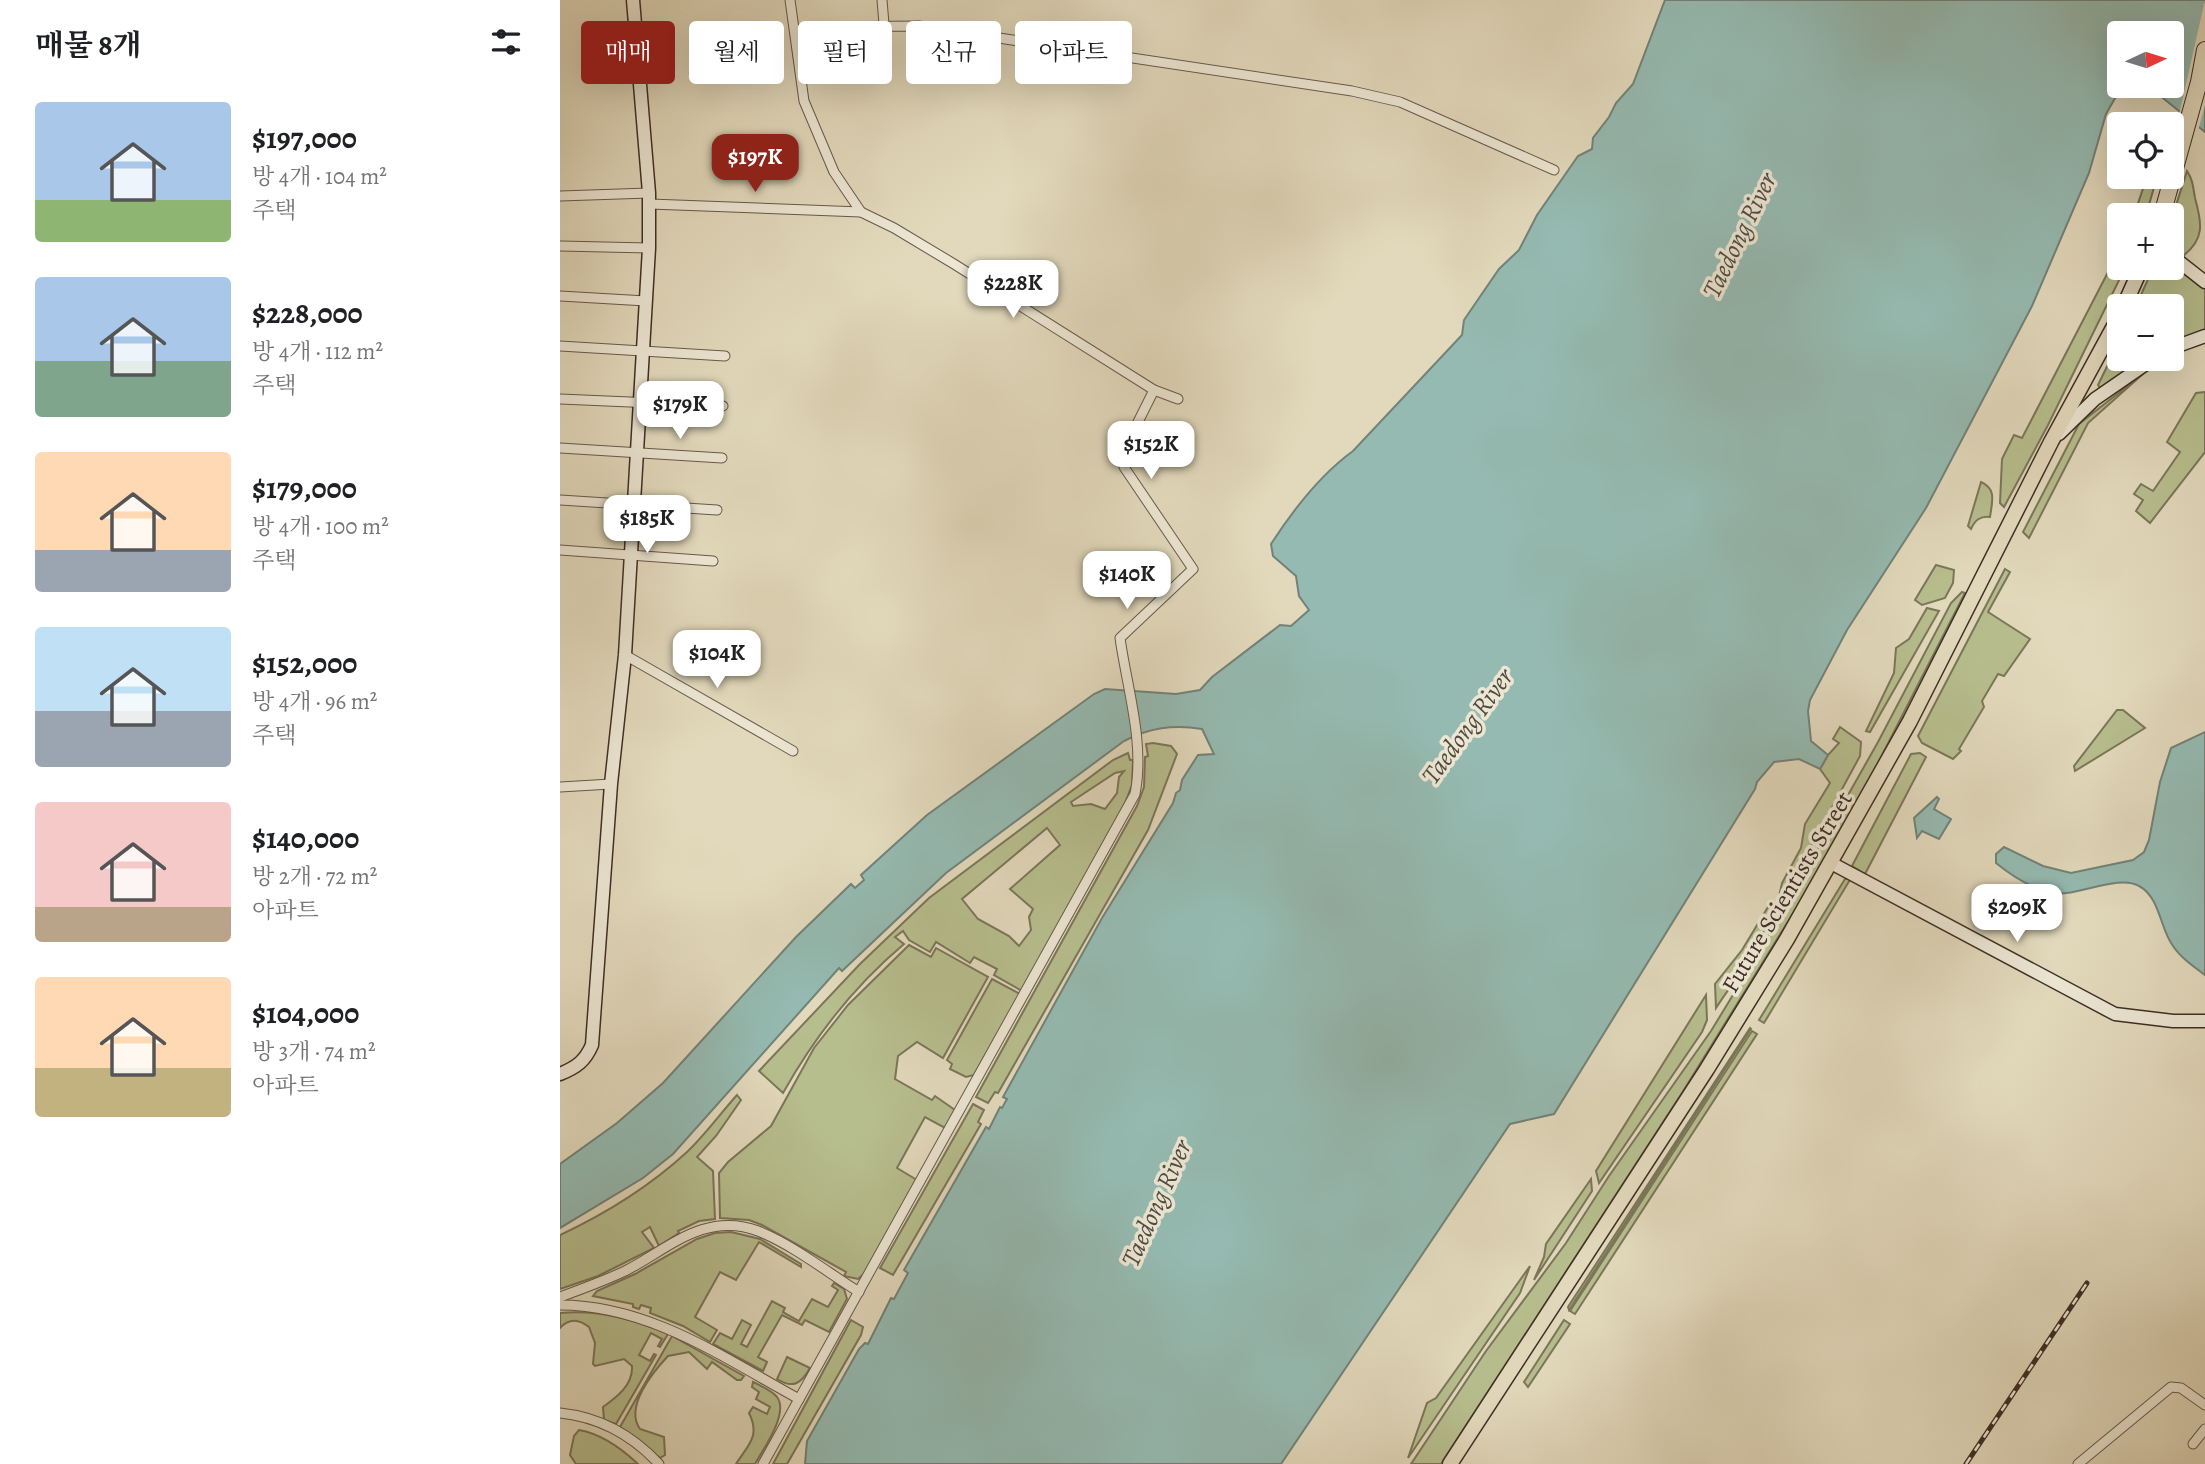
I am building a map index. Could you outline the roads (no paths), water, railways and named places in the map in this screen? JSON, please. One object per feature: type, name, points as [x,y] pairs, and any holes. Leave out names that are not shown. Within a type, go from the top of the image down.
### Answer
[{"type":"highway","points":[[2166,203],[2205,50]]},
{"type":"main road","name":"Future Scientists Street","points":[[1450,1464],[1707,1069],[1831,863],[1910,721],[2051,442],[2107,339]]},
{"type":"street","points":[[560,1074],[577,1068],[587,1057],[592,1045],[611,784],[625,655],[650,198],[633,0]]},
{"type":"street","points":[[790,0],[804,101],[834,172],[861,212]]},
{"type":"street","points":[[882,0],[884,21]]},
{"type":"street","points":[[892,24],[919,26],[1352,91],[1400,102],[1554,170]]},
{"type":"street","points":[[560,195],[861,212],[894,228],[954,264],[1154,390],[1178,399]]},
{"type":"street","points":[[560,246],[649,248]]},
{"type":"street","points":[[2184,265],[2205,282]]},
{"type":"street","points":[[560,296],[646,301]]},
{"type":"street","points":[[2184,344],[2205,336]]},
{"type":"street","points":[[560,346],[725,356]]},
{"type":"street","points":[[2051,442],[2095,399],[2136,371]]},
{"type":"street","points":[[763,1464],[1130,806],[1139,773],[1138,746],[1120,638],[1193,569],[1124,467],[1122,454],[1154,390]]},
{"type":"street","points":[[560,399],[723,406]]},
{"type":"street","points":[[560,448],[722,458]]},
{"type":"street","points":[[560,500],[717,510]]},
{"type":"street","points":[[560,550],[713,561]]},
{"type":"street","points":[[625,655],[793,751]]},
{"type":"street","points":[[560,787],[611,784]]},
{"type":"street","points":[[1831,863],[2115,1014],[2205,1021]]},
{"type":"street","points":[[560,1297],[626,1270],[695,1231],[718,1225],[746,1228],[768,1236],[859,1292]]},
{"type":"street","points":[[560,1305],[610,1309],[634,1315],[671,1330],[799,1399]]},
{"type":"street","points":[[2078,1464],[2171,1387],[2181,1388],[2205,1405]]},
{"type":"street","points":[[560,1413],[589,1418],[615,1430],[635,1442],[659,1464]]},
{"type":"street","points":[[2193,1444],[2205,1429]]},
{"type":"water","name":"Taedong River","points":[[1665,0],[2205,0],[2205,132],[2184,115],[2184,112],[2163,98],[2184,98],[2184,21],[2107,21],[2107,98],[2115,98],[2106,114],[2089,173],[2032,306],[1926,508],[1847,630],[1810,700],[1808,711],[1811,741],[1828,755],[1820,769],[1799,759],[1774,762],[1757,782],[1554,1114],[1510,1124],[1281,1464],[805,1464],[807,1441],[859,1349],[865,1343],[868,1344],[891,1298],[894,1299],[908,1273],[904,1270],[986,1127],[989,1129],[1000,1107],[1002,1108],[1007,1099],[1003,1097],[1102,918],[1173,803],[1182,780],[1198,755],[1214,754],[1202,729],[1162,728],[1124,741],[946,873],[842,971],[839,968],[673,1154],[643,1178],[560,1228],[560,1164],[617,1123],[663,1083],[796,937],[851,884],[855,888],[864,880],[861,875],[927,815],[1094,694],[1105,689],[1176,694],[1200,690],[1212,677],[1280,625],[1291,626],[1309,610],[1299,596],[1296,576],[1273,556],[1271,544],[1318,482],[1353,451],[1462,335],[1464,320],[1499,269],[1519,250],[1537,215],[1578,156],[1592,149],[1593,138],[1616,103],[1633,84]]},
{"type":"water","points":[[2205,732],[2205,975],[2176,950],[2156,905],[2139,886],[2120,883],[2074,892],[2053,893],[2023,881],[1996,863],[1996,854],[2004,847],[2043,866],[2071,873],[2133,860],[2144,852],[2149,840],[2160,782],[2171,748]]},
{"type":"water","points":[[1937,797],[1939,799],[1934,809],[1951,819],[1939,839],[1922,831],[1917,838],[1914,818]]},
{"type":"railway","points":[[1966,1464],[2087,1283]]}]
